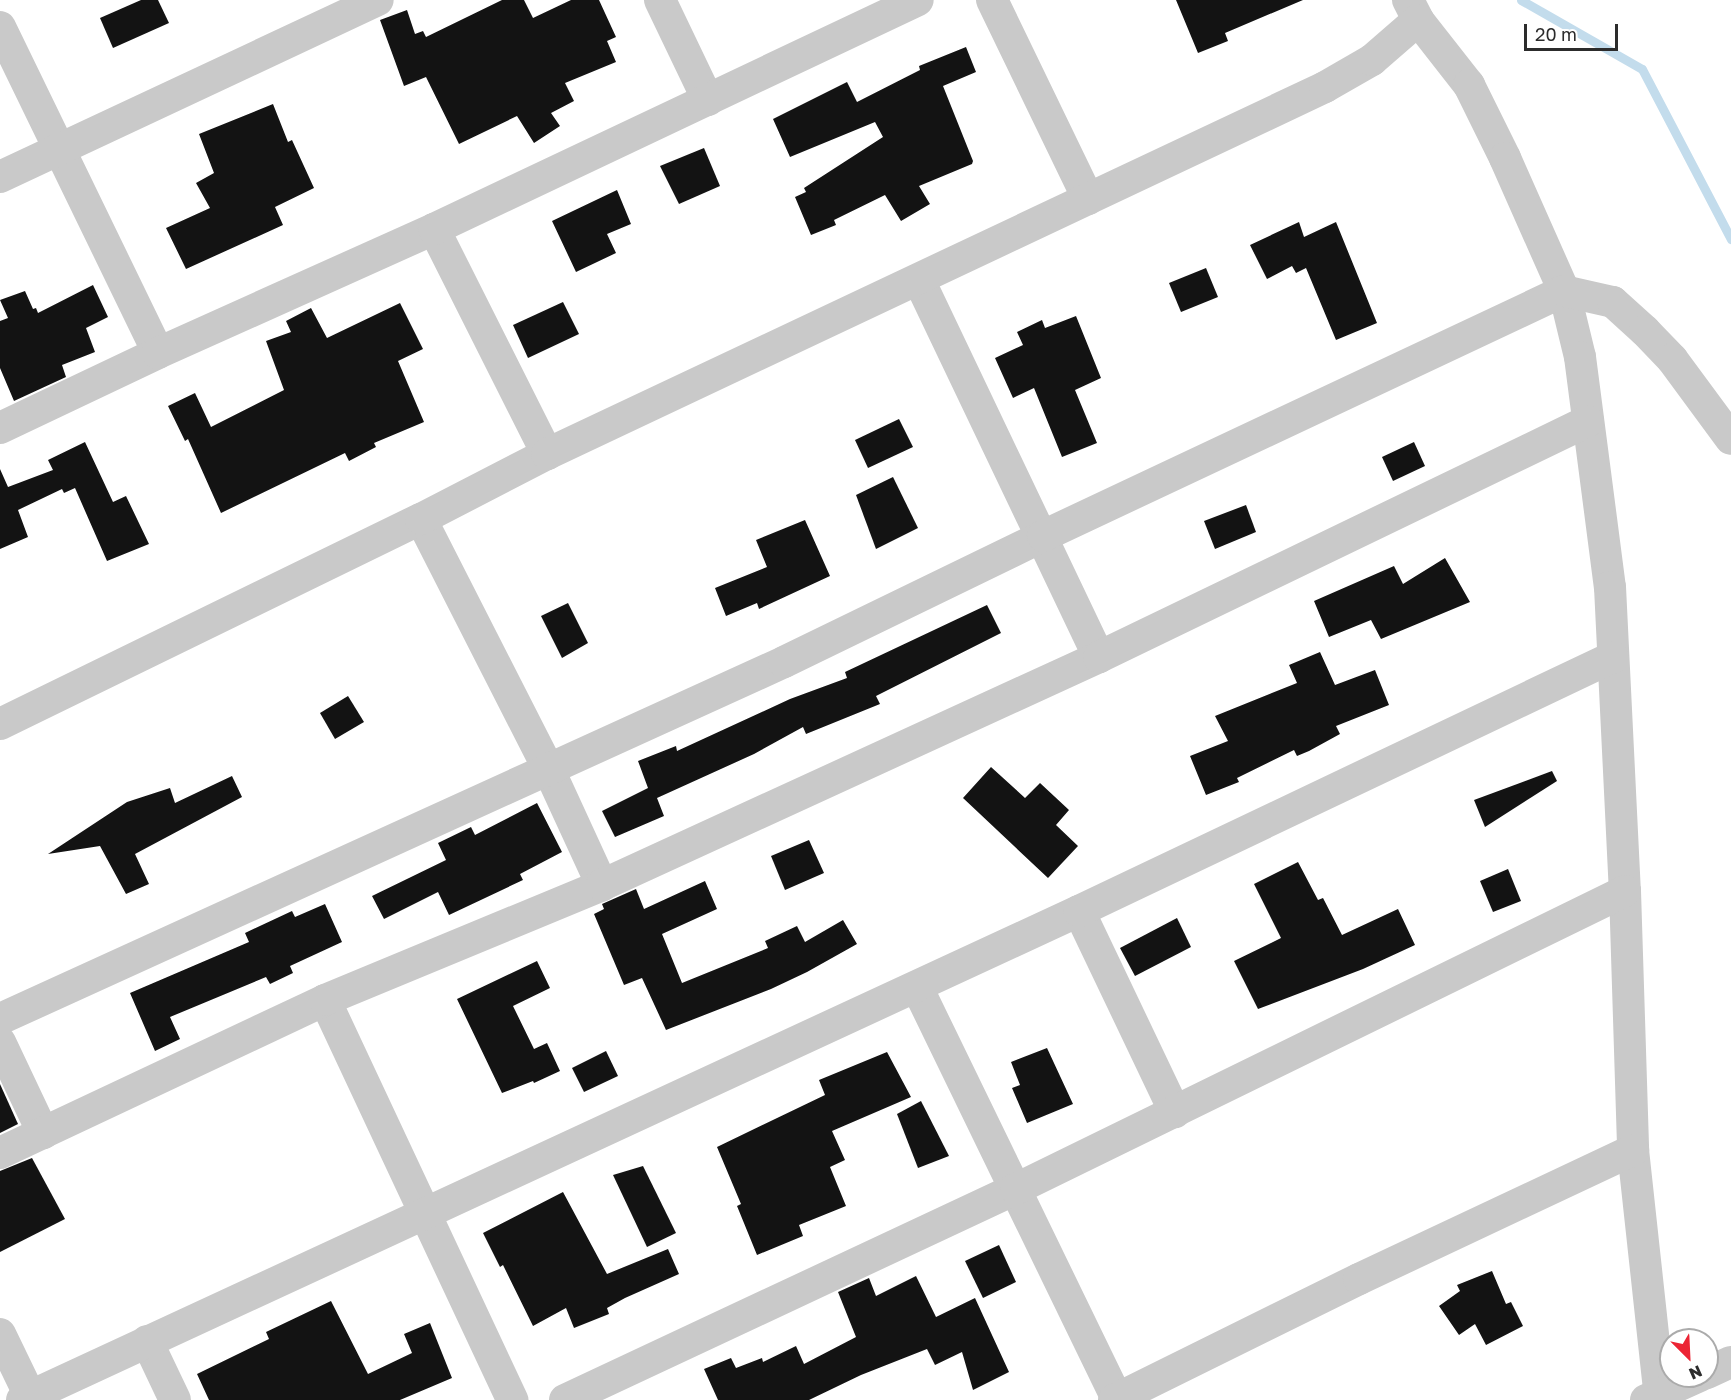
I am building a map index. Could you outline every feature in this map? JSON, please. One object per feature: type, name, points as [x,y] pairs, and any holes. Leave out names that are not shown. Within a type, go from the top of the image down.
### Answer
[{"type":"street","points":[[0,177],[378,0]]},
{"type":"street","points":[[660,0],[708,100]]},
{"type":"street","points":[[0,428],[158,353],[434,229],[918,0]]},
{"type":"street","points":[[992,0],[1088,200]]},
{"type":"street","points":[[0,724],[421,519],[547,454],[1088,200],[1347,75],[1372,60],[1413,10],[1468,85],[1505,158],[1564,291],[1580,357],[1610,587],[1625,891],[1633,1150],[1655,1398],[1675,1388]]},
{"type":"street","points":[[0,27],[158,353]]},
{"type":"street","points":[[434,229],[547,454]]},
{"type":"street","points":[[919,280],[1099,657]]},
{"type":"street","points":[[0,1019],[784,662],[1043,536],[1564,291],[1613,303],[1637,324],[1672,359],[1731,439]]},
{"type":"street","points":[[0,1154],[325,1000],[602,885],[1099,657],[1588,421]]},
{"type":"street","points":[[421,519],[549,770],[602,885]]},
{"type":"street","points":[[0,1334],[26,1398],[917,987],[1613,657]]},
{"type":"street","points":[[565,1400],[1016,1189],[1625,891]]},
{"type":"street","points":[[1079,911],[1175,1112]]},
{"type":"street","points":[[917,987],[1115,1399],[1359,1279],[1633,1150]]},
{"type":"street","points":[[325,1000],[513,1400]]},
{"type":"street","points":[[0,1042],[43,1133]]},
{"type":"street","points":[[147,1341],[175,1400]]},
{"type":"building","points":[[141,0],[158,0],[169,23],[113,48],[100,18]]},
{"type":"building","points":[[502,0],[524,0],[533,18],[571,0],[599,0],[616,37],[607,41],[616,62],[565,83],[574,101],[551,113],[560,126],[534,143],[517,116],[459,144],[426,77],[404,86],[380,20],[407,10],[415,34],[423,31],[426,37]]},
{"type":"building","points":[[1176,0],[1303,0],[1225,33],[1228,41],[1198,53]]},
{"type":"building","points":[[966,47],[976,72],[943,86],[973,161],[972,164],[919,186],[930,204],[901,221],[885,195],[834,220],[836,225],[811,235],[795,197],[806,192],[804,188],[883,137],[875,122],[790,157],[773,119],[847,82],[857,102],[920,70],[919,66]]},
{"type":"building","points":[[273,104],[288,142],[292,140],[314,188],[275,207],[283,225],[186,269],[166,228],[210,208],[196,183],[214,173],[199,134]]},
{"type":"building","points":[[704,148],[720,186],[679,204],[660,166]]},
{"type":"building","points":[[617,190],[631,224],[607,234],[616,253],[576,272],[552,221]]},
{"type":"building","points":[[1299,222],[1304,237],[1336,222],[1377,323],[1336,340],[1306,268],[1296,273],[1292,266],[1267,279],[1250,245]]},
{"type":"building","points":[[1206,268],[1218,297],[1181,312],[1169,283]]},
{"type":"building","points":[[93,285],[108,317],[86,328],[95,352],[62,365],[66,377],[14,401],[0,368],[0,321],[8,318],[0,300],[25,291],[33,309],[36,308],[38,313]]},
{"type":"building","points":[[563,302],[579,334],[528,358],[513,325]]},
{"type":"building","points":[[400,303],[423,349],[398,361],[424,422],[374,443],[376,447],[349,461],[345,453],[221,513],[188,439],[185,441],[168,406],[195,393],[211,427],[284,390],[266,341],[291,332],[286,321],[311,308],[327,338]]},
{"type":"building","points":[[1076,316],[1101,378],[1075,390],[1097,443],[1062,457],[1034,388],[1013,398],[995,358],[1023,345],[1017,332],[1042,320],[1045,328]]},
{"type":"building","points":[[899,419],[913,447],[868,468],[855,440]]},
{"type":"building","points":[[85,442],[113,502],[126,496],[149,544],[107,561],[75,488],[64,493],[62,489],[18,510],[28,537],[0,549],[0,469],[8,487],[53,470],[48,460]]},
{"type":"building","points":[[1414,442],[1425,466],[1393,481],[1382,457]]},
{"type":"building","points":[[893,477],[918,528],[876,549],[856,495]]},
{"type":"building","points":[[1246,505],[1256,532],[1215,549],[1204,521]]},
{"type":"building","points":[[805,520],[830,576],[759,609],[757,603],[726,616],[715,588],[767,567],[756,540]]},
{"type":"building","points":[[1445,558],[1470,602],[1381,639],[1371,620],[1329,637],[1314,601],[1394,566],[1403,584]]},
{"type":"building","points":[[568,603],[588,643],[562,658],[541,616]]},
{"type":"building","points":[[987,605],[1001,633],[876,696],[880,704],[806,734],[803,727],[754,754],[657,798],[664,816],[615,837],[602,811],[648,788],[638,761],[676,746],[677,751],[790,699],[847,678],[845,672]]},
{"type":"building","points":[[1320,652],[1335,685],[1375,670],[1389,705],[1336,726],[1340,734],[1309,751],[1297,756],[1294,750],[1237,778],[1239,782],[1206,795],[1190,756],[1228,741],[1215,716],[1297,683],[1289,665]]},
{"type":"building","points":[[348,696],[364,722],[335,739],[320,713]]},
{"type":"building","points":[[991,767],[1025,798],[1040,783],[1069,810],[1056,825],[1078,846],[1048,878],[963,798]]},
{"type":"building","points":[[1552,771],[1557,781],[1485,827],[1474,800]]},
{"type":"building","points":[[232,776],[242,797],[135,854],[149,884],[126,894],[100,846],[48,854],[127,802],[170,788],[175,803]]},
{"type":"building","points":[[537,803],[562,852],[520,874],[523,880],[449,915],[438,892],[384,919],[372,896],[446,860],[438,843],[471,827],[475,835]]},
{"type":"building","points":[[809,840],[824,873],[785,890],[771,856]]},
{"type":"building","points":[[1298,862],[1318,900],[1323,898],[1342,935],[1398,909],[1415,945],[1363,969],[1258,1009],[1234,961],[1281,938],[1254,884]]},
{"type":"building","points":[[1508,869],[1521,901],[1493,912],[1480,881]]},
{"type":"building","points":[[705,881],[717,909],[662,934],[682,983],[768,948],[765,941],[797,926],[805,942],[843,920],[857,944],[771,989],[666,1030],[642,978],[624,985],[594,914],[604,909],[602,904],[636,889],[644,909]]},
{"type":"building","points":[[325,904],[342,942],[290,966],[293,973],[270,984],[266,977],[170,1017],[180,1039],[155,1051],[130,993],[249,942],[245,933],[292,911],[295,917]]},
{"type":"building","points":[[1177,918],[1191,947],[1135,976],[1120,948]]},
{"type":"building","points":[[537,961],[550,988],[513,1006],[534,1049],[547,1043],[560,1071],[534,1083],[533,1081],[502,1093],[457,999]]},
{"type":"building","points":[[1047,1048],[1073,1104],[1027,1123],[1012,1088],[1020,1085],[1011,1062]]},
{"type":"building","points":[[606,1051],[618,1076],[584,1092],[572,1068]]},
{"type":"building","points":[[887,1052],[911,1097],[832,1131],[845,1160],[830,1167],[846,1206],[799,1225],[803,1236],[757,1255],[737,1206],[741,1204],[717,1147],[825,1095],[819,1080]]},
{"type":"building","points":[[0,1084],[18,1124],[0,1133]]},
{"type":"building","points":[[921,1101],[949,1156],[918,1168],[897,1114]]},
{"type":"building","points":[[32,1158],[65,1219],[0,1252],[0,1171]]},
{"type":"building","points":[[643,1166],[676,1233],[647,1247],[613,1175]]},
{"type":"building","points":[[563,1192],[607,1274],[668,1249],[679,1274],[607,1308],[609,1314],[574,1328],[566,1308],[533,1326],[503,1265],[500,1267],[483,1233]]},
{"type":"building","points":[[999,1245],[1016,1282],[983,1298],[965,1261]]},
{"type":"building","points":[[1492,1271],[1506,1304],[1511,1302],[1523,1326],[1486,1345],[1475,1324],[1459,1335],[1439,1306],[1460,1291],[1457,1285]]},
{"type":"building","points":[[916,1276],[936,1317],[975,1298],[1009,1372],[973,1390],[962,1352],[935,1365],[927,1349],[861,1375],[809,1400],[718,1400],[704,1369],[731,1358],[736,1368],[762,1358],[763,1362],[796,1346],[804,1364],[856,1337],[838,1292],[869,1278],[876,1296]]},
{"type":"building","points":[[331,1301],[368,1374],[412,1353],[404,1334],[430,1323],[452,1378],[400,1400],[209,1400],[197,1374],[269,1339],[266,1332]]},
{"type":"waterway","points":[[1521,0],[1642,69],[1731,239]]}]
